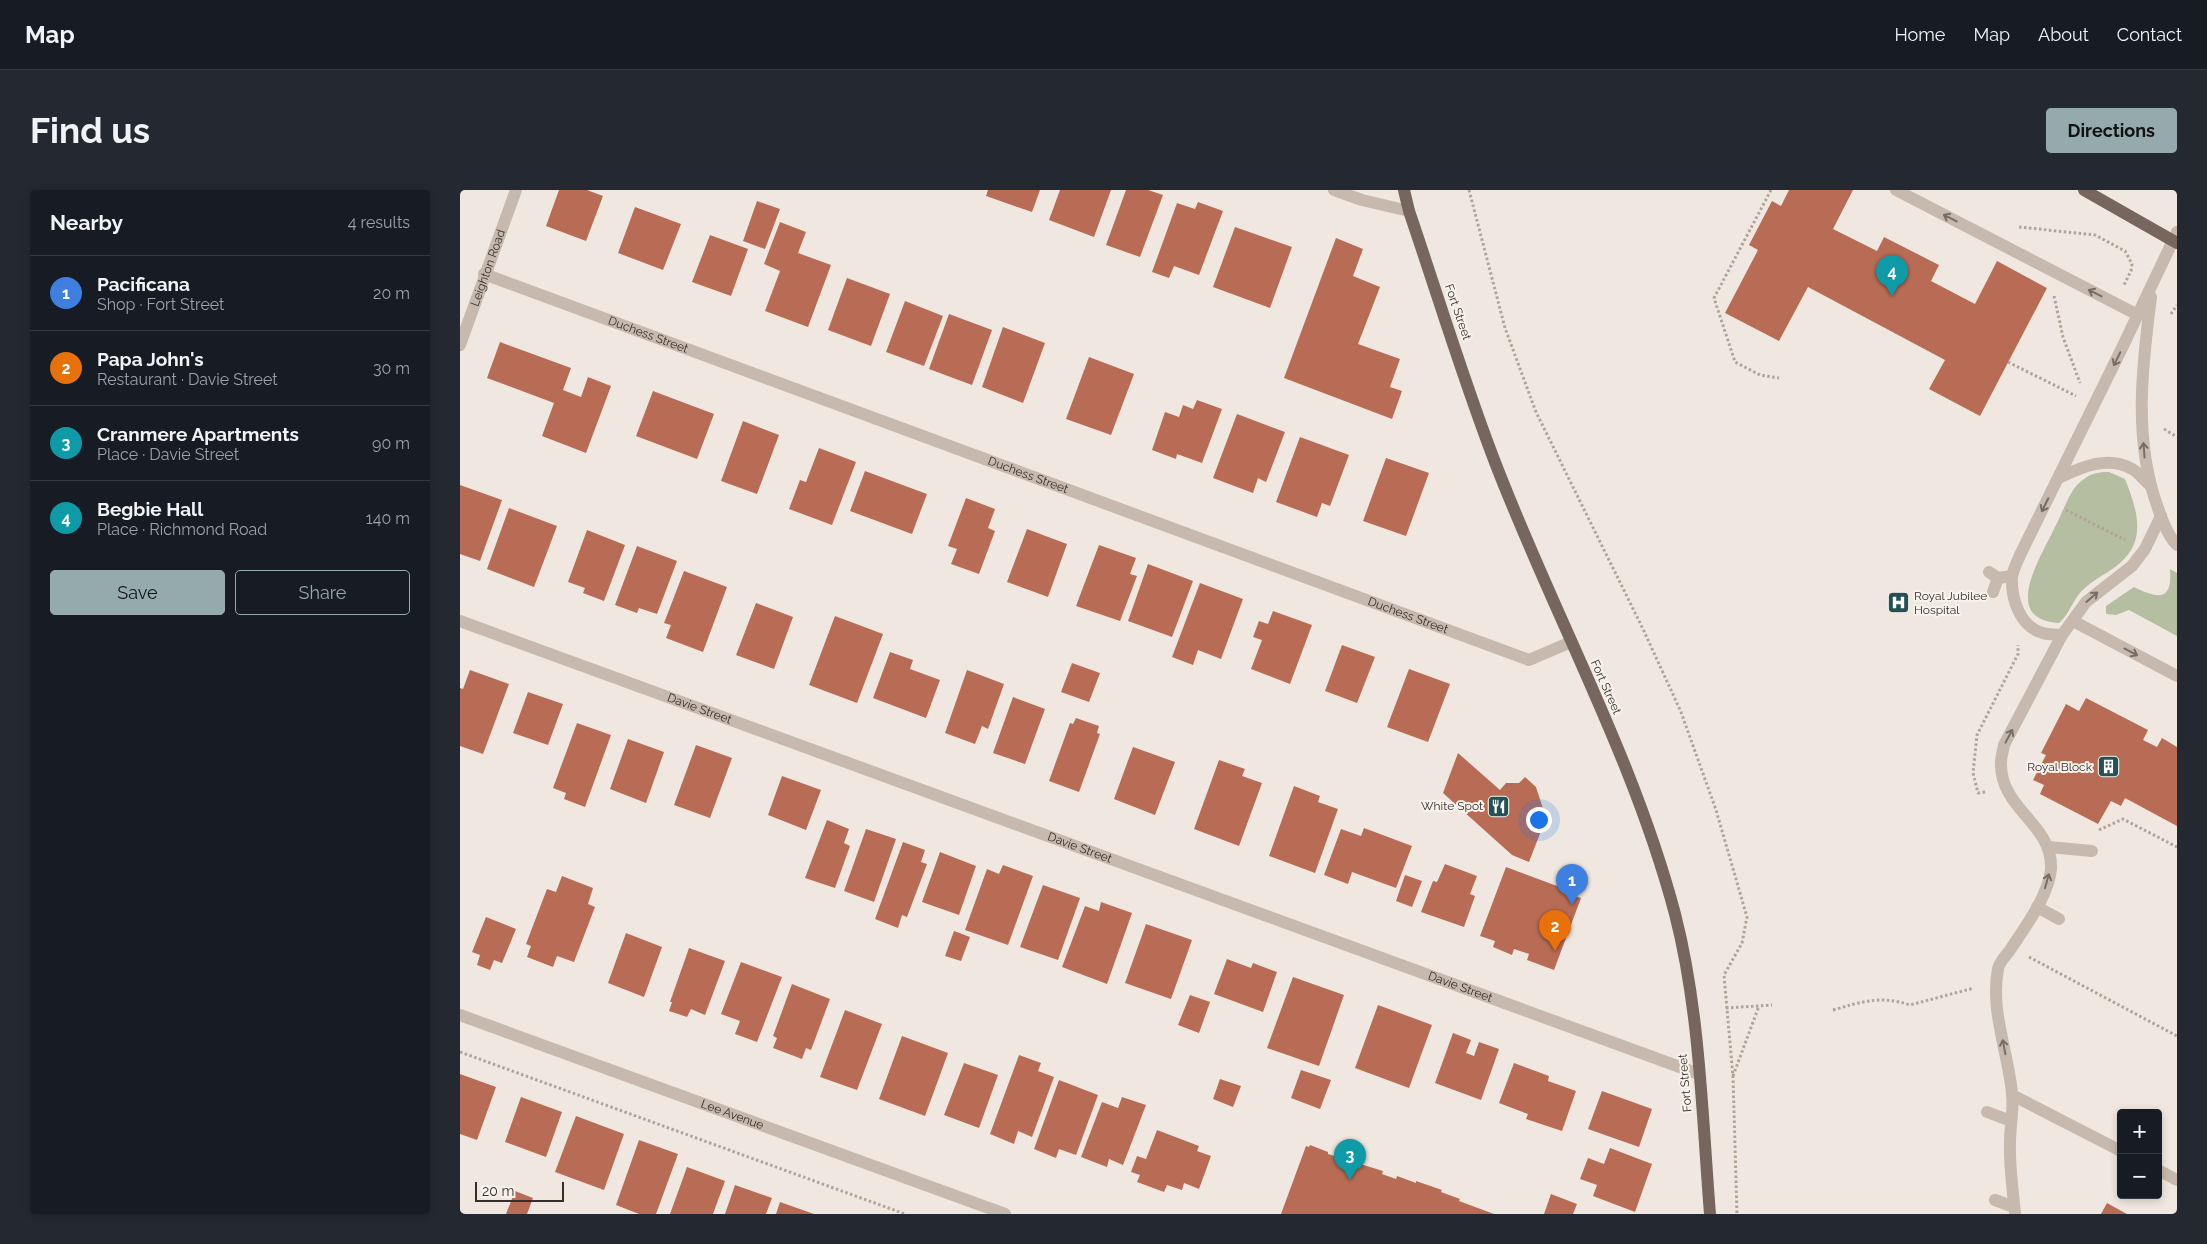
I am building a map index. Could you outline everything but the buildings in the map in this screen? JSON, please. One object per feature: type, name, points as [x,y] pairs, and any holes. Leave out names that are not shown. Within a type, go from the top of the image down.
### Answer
[{"type":"main road","name":"Fort Street","points":[[1404,190],[1409,211],[1492,457],[1627,769],[1653,842],[1675,916],[1689,991],[1699,1074],[1710,1214]]},
{"type":"main road","points":[[2084,190],[2176,238]]},
{"type":"street","name":"Leighton Road","points":[[460,345],[484,274],[516,190]]},
{"type":"street","points":[[1334,190],[1362,200],[1409,211]]},
{"type":"street","points":[[1896,190],[2138,315]]},
{"type":"street","points":[[2062,635],[2044,634],[2028,626],[2020,615],[2014,598],[2012,576],[2020,555],[2176,238]]},
{"type":"street","name":"Duchess Street","points":[[484,274],[1529,660],[1571,642]]},
{"type":"street","points":[[2152,285],[2143,363],[2144,459],[2150,485],[2161,516],[2177,545]]},
{"type":"street","points":[[2059,478],[2086,465],[2114,462],[2132,469],[2150,485]]},
{"type":"street","points":[[2014,1211],[2010,1160],[2012,1095],[1999,1020],[1996,992],[1998,967],[2037,907],[2046,888],[2051,870],[2049,847],[2042,834],[2013,803],[2004,786],[2001,763],[2004,745],[2062,635],[2086,602],[2132,566],[2145,549],[2161,516]]},
{"type":"street","points":[[1993,592],[1994,575],[2012,576]]},
{"type":"street","name":"Davie Street","points":[[460,621],[1699,1074]]},
{"type":"street","points":[[2072,621],[2177,676]]},
{"type":"street","points":[[2049,847],[2092,851]]},
{"type":"street","points":[[2037,907],[2059,919]]},
{"type":"street","name":"Lee Avenue","points":[[460,1015],[1005,1214]]},
{"type":"street","points":[[2012,1095],[2117,1149]]},
{"type":"street","points":[[1987,1112],[2011,1122]]},
{"type":"street","points":[[2162,1172],[2177,1180]]},
{"type":"street","points":[[1994,1200],[2014,1211]]},
{"type":"path","points":[[1469,190],[1505,328],[1536,412],[1644,629],[1677,704],[1716,810],[1747,917],[1742,943],[1724,974],[1733,1077],[1737,1214]]},
{"type":"path","points":[[1771,190],[1714,298],[1735,362],[1760,375],[1779,378]]},
{"type":"path","points":[[2012,224],[2021,228],[2095,235],[2125,250],[2132,264],[2131,271],[2123,288]]},
{"type":"path","points":[[2050,270],[2055,304],[2063,337],[2081,386]]},
{"type":"path","points":[[2008,362],[2077,396]]},
{"type":"path","points":[[2048,500],[2117,538],[2145,549]]},
{"type":"path","points":[[2093,832],[2123,819],[2177,847]]},
{"type":"path","points":[[2010,949],[2177,1036]]},
{"type":"path","points":[[1726,1008],[1772,1005]]},
{"type":"path","points":[[1733,1077],[1759,1006]]},
{"type":"path","points":[[460,1052],[905,1214]]},
{"type":"green space","points":[[2109,472],[2125,479],[2133,501],[2137,522],[2134,544],[2129,554],[2120,563],[2082,591],[2059,623],[2041,619],[2031,611],[2028,599],[2030,584],[2042,553],[2075,487],[2092,474]]},
{"type":"green space","points":[[2170,569],[2177,573],[2177,636],[2129,610],[2116,615],[2106,614],[2106,606],[2134,587],[2149,594],[2161,595],[2166,593],[2169,588]]},
{"type":"place","name":"Begbie Hall","points":[[1892,296]]},
{"type":"place","name":"Royal Jubilee Hospital","points":[[1898,603]]},
{"type":"place","name":"Royal Block","points":[[2108,767]]},
{"type":"place","name":"White Spot","points":[[1499,806]]},
{"type":"place","name":"Pacificana","points":[[1572,905]]},
{"type":"place","name":"Papa John's","points":[[1555,951]]},
{"type":"place","name":"Cranmere Apartments","points":[[1350,1180]]}]
